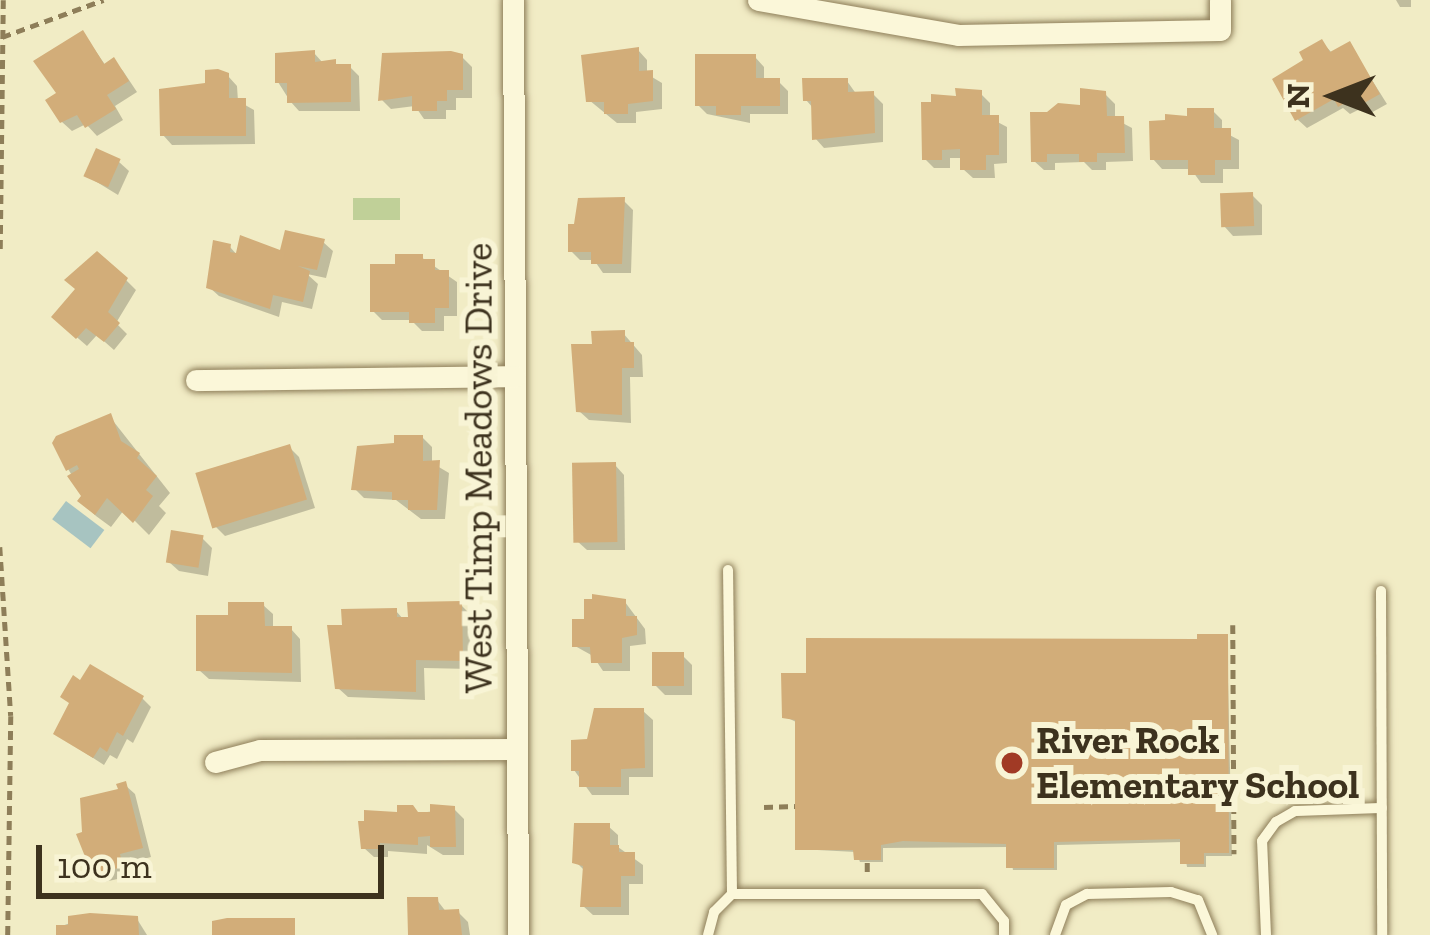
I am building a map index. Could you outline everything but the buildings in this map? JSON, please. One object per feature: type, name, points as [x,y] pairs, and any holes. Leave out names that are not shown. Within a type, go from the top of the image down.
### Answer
[{"type":"street","name":"West Timp Meadows Drive","points":[[513,0],[518,935]]},
{"type":"street","points":[[758,0],[958,34],[1220,30],[1220,0]]},
{"type":"street","points":[[196,380],[515,376]]},
{"type":"street","points":[[215,762],[260,750],[517,748]]},
{"type":"lane","points":[[728,570],[732,894]]},
{"type":"lane","points":[[1381,591],[1382,935]]},
{"type":"lane","points":[[1266,935],[1262,841],[1276,822],[1295,812],[1382,808]]},
{"type":"lane","points":[[1055,935],[1066,905],[1087,894],[1171,892],[1198,900],[1212,935]]},
{"type":"lane","points":[[708,935],[714,912],[732,894],[982,894],[1004,921],[1004,935]]},
{"type":"path","points":[[0,249],[3,0]]},
{"type":"path","points":[[2,37],[104,0]]},
{"type":"path","points":[[0,547],[11,716],[8,935]]},
{"type":"path","points":[[1233,625],[1234,854]]},
{"type":"path","points":[[764,807],[795,806]]},
{"type":"path","points":[[867,872],[868,860]]},
{"type":"green space","points":[[353,198],[400,198],[400,220],[353,220]]},
{"type":"water","points":[[66,501],[104,530],[90,548],[52,519]]},
{"type":"place","name":"River Rock Elementary School","points":[[1012,763]]}]
